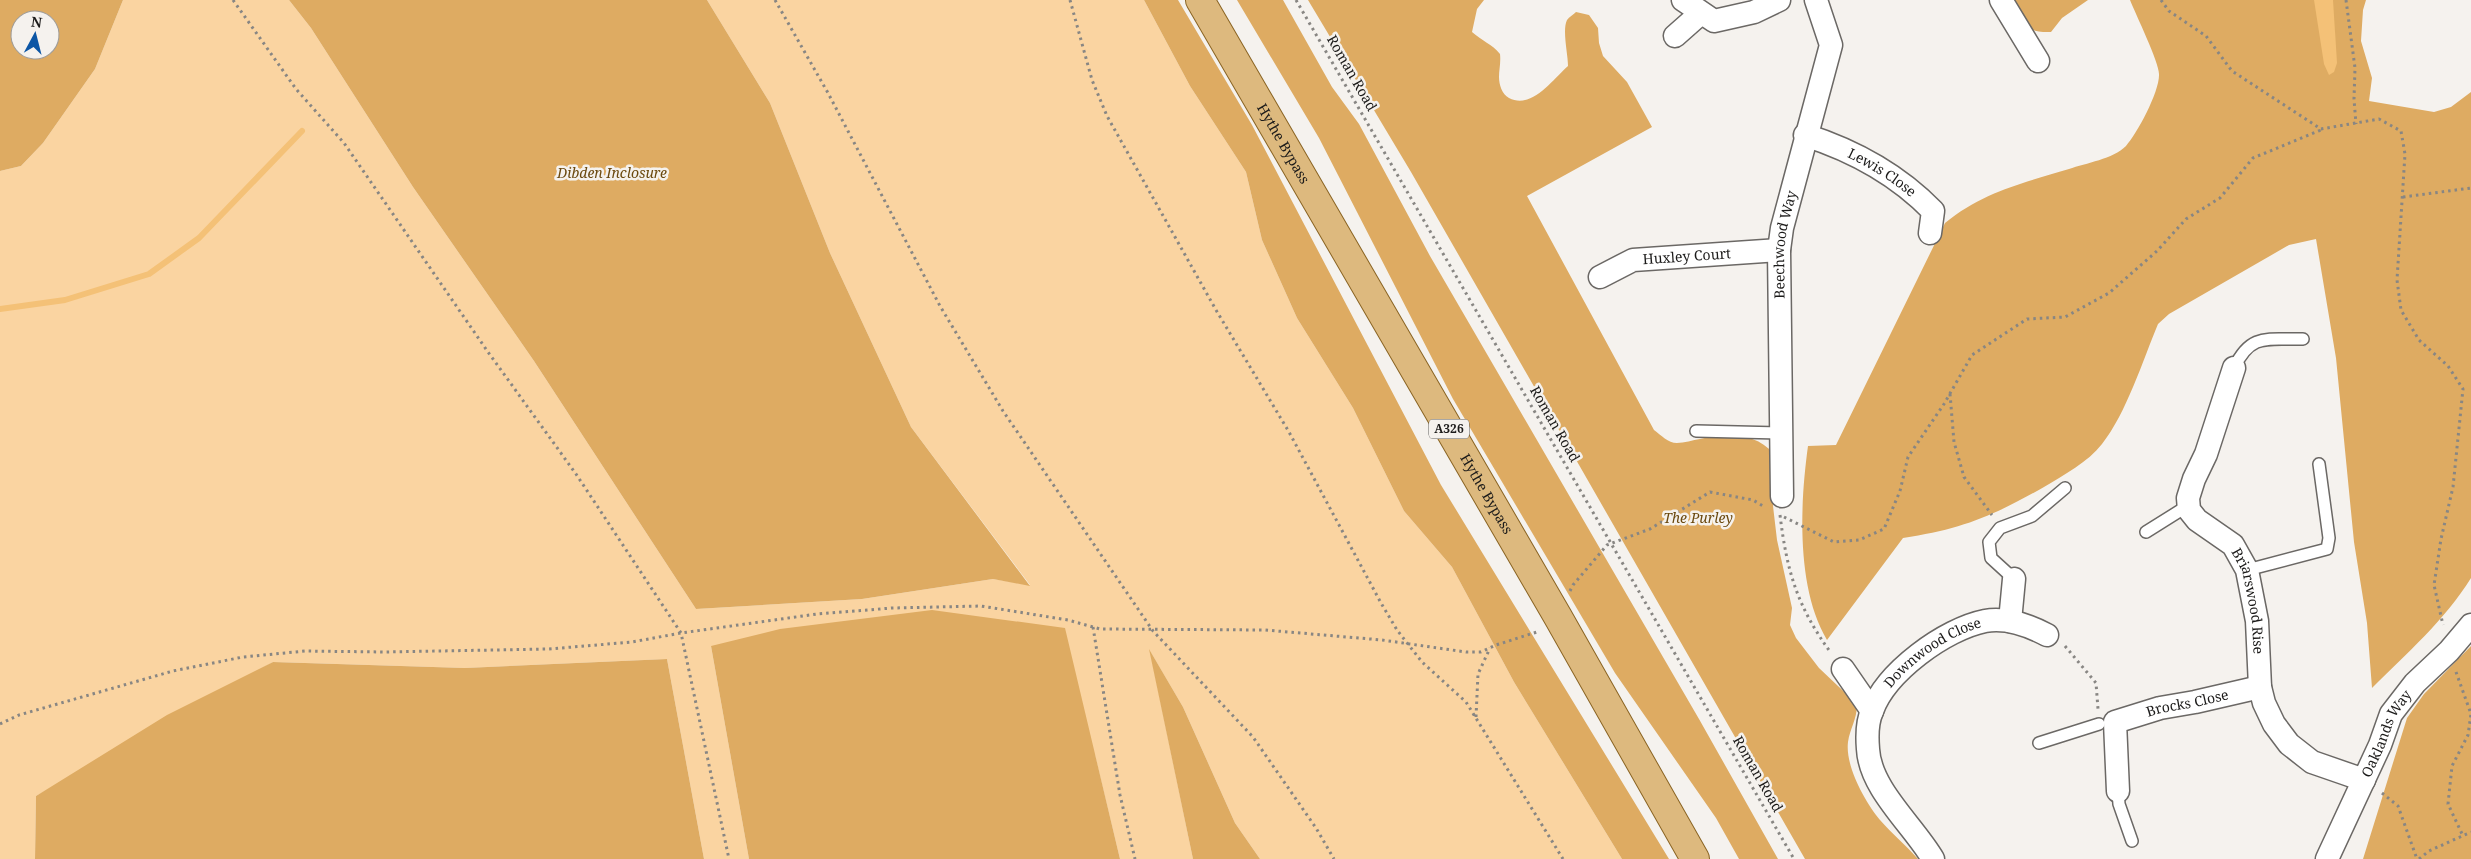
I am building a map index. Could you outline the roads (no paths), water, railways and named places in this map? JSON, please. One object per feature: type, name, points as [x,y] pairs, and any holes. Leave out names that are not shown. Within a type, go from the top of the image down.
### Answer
[{"type":"main road","name":"Hythe Bypass","points":[[1200,0],[1560,621],[1695,859]]},
{"type":"street","points":[[1674,36],[1692,6],[1714,21],[1754,12],[1779,0]]},
{"type":"street","name":"Beechwood Way","points":[[1775,508],[1781,432],[1779,250],[1782,228],[1805,135],[1831,45],[1816,0]]},
{"type":"street","points":[[2000,0],[2038,61]]},
{"type":"street","name":"Lewis Close","points":[[1805,135],[1834,144],[1872,164],[1916,194],[1933,211],[1930,233]]},
{"type":"street","name":"Huxley Court","points":[[1600,278],[1633,260],[1779,250]]},
{"type":"street","points":[[2189,505],[2194,479],[2206,454],[2234,368]]},
{"type":"street","name":"Briarswood Rise","points":[[2189,505],[2189,510],[2197,520],[2233,545],[2247,570],[2258,621],[2260,687],[2264,703],[2274,724],[2298,753],[2312,762],[2364,780]]},
{"type":"street","points":[[2010,621],[2014,579]]},
{"type":"street","name":"Downwood Close","points":[[1872,711],[1884,690],[1902,670],[1945,637],[1986,621],[2010,621],[2047,635]]},
{"type":"street","name":"Oaklands Way","points":[[2327,859],[2364,780],[2391,714],[2415,683],[2449,651],[2471,625]]},
{"type":"street","points":[[1843,669],[1872,711],[1868,749],[1871,771],[1933,859]]},
{"type":"street","name":"Brocks Close","points":[[2107,723],[2160,708],[2260,687]]},
{"type":"street","points":[[2107,723],[2118,791]]},
{"type":"lane","points":[[2234,368],[2241,354],[2250,344],[2263,340],[2303,339]]},
{"type":"lane","points":[[1696,431],[1781,432]]},
{"type":"lane","points":[[2247,570],[2327,549],[2329,538],[2319,464]]},
{"type":"lane","points":[[2014,579],[1991,558],[1989,542],[2000,528],[2032,516],[2065,488]]},
{"type":"lane","points":[[2146,532],[2189,505]]},
{"type":"lane","points":[[2039,743],[2107,723]]},
{"type":"lane","points":[[2118,791],[2119,804],[2132,841]]},
{"type":"waterway","points":[[0,309],[65,300],[149,274],[199,238],[302,131]]},
{"type":"park label","name":"Dibden Inclosure","points":[[612,173]]},
{"type":"park label","name":"The Purley","points":[[1698,518]]}]
